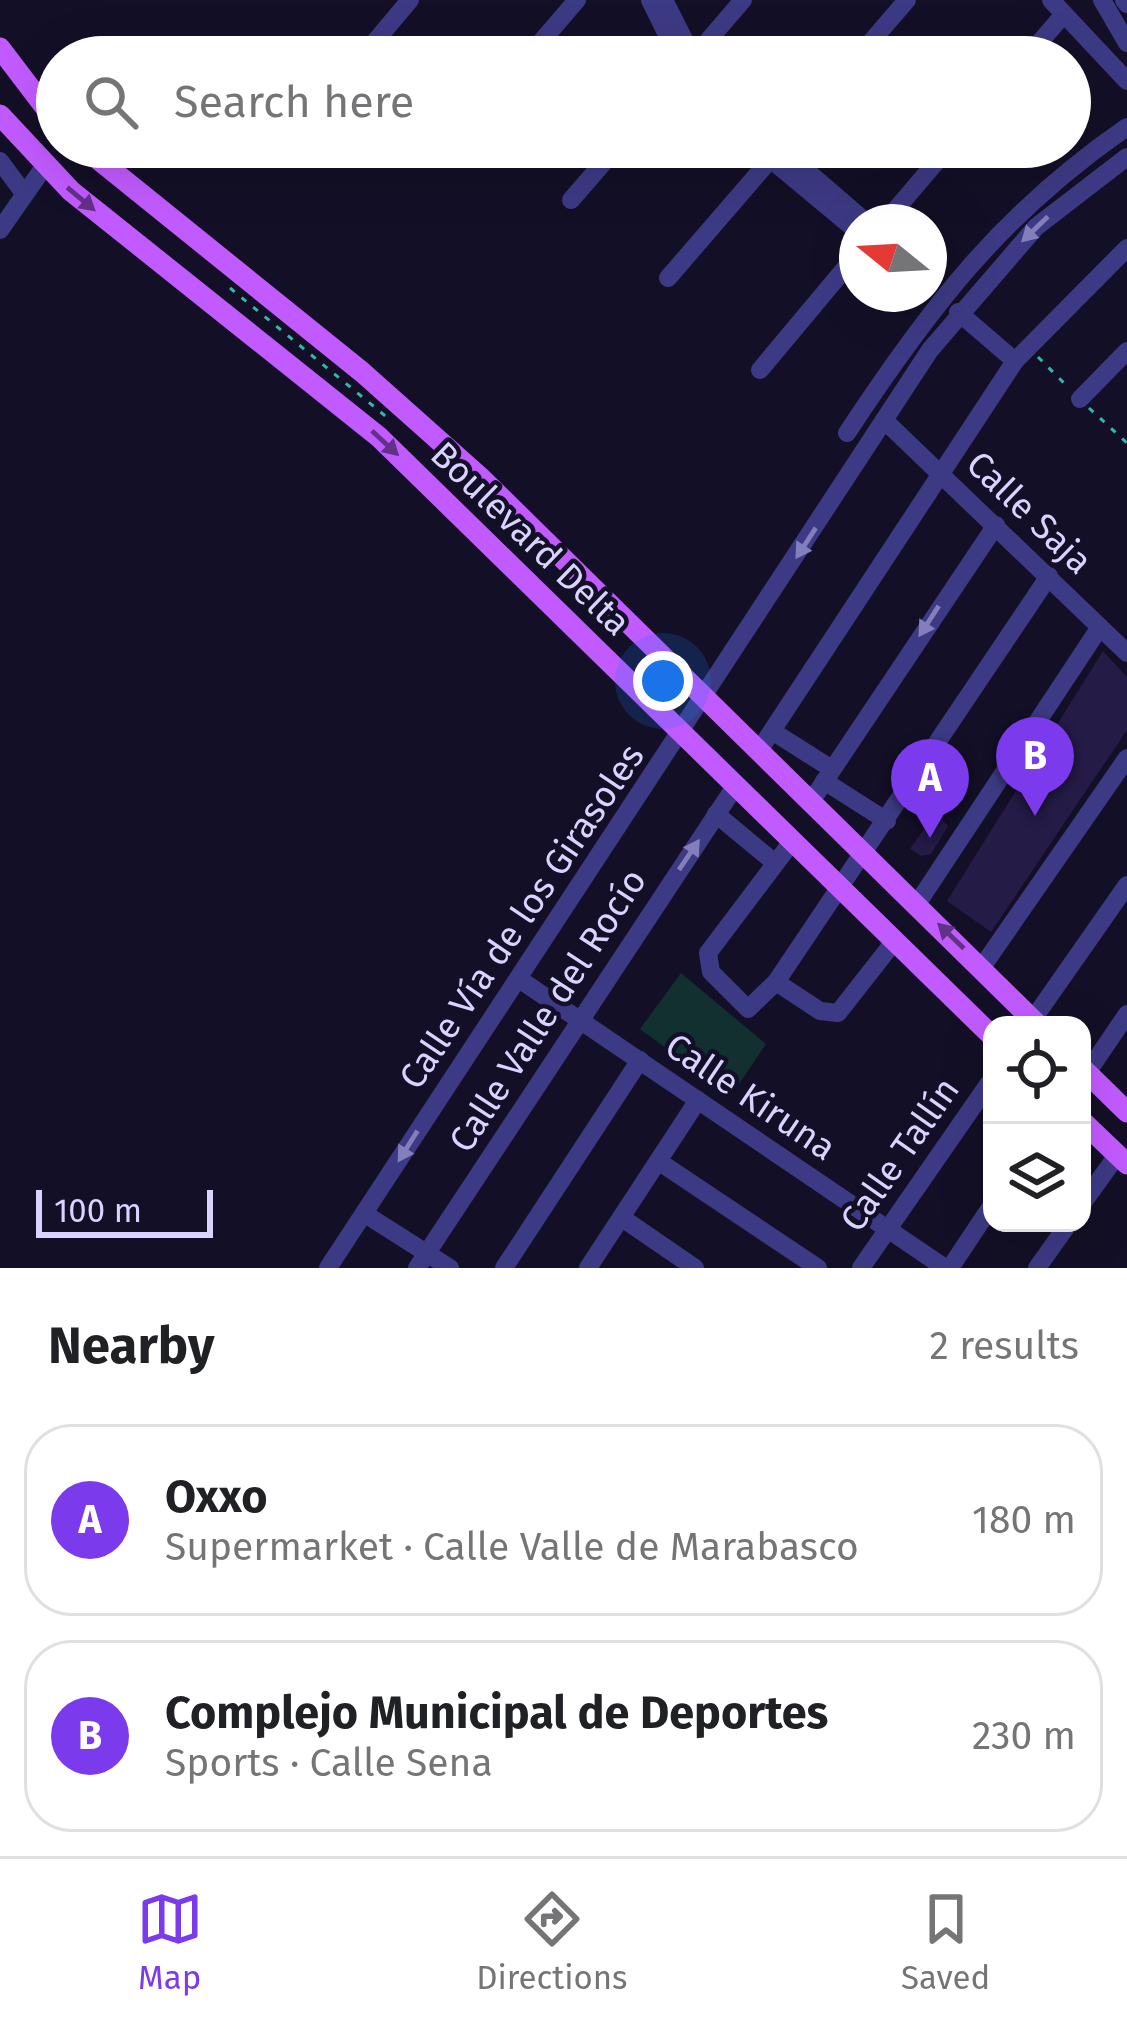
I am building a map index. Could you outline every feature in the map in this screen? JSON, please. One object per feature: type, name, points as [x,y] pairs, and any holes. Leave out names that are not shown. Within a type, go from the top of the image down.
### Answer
[{"type":"main road","points":[[0,48],[36,95]]},
{"type":"main road","name":"Boulevard Delta","points":[[0,115],[36,157]]},
{"type":"main road","name":"Boulevard Delta","points":[[46,168],[380,437],[983,1028]]},
{"type":"main road","name":"Boulevard Delta","points":[[107,168],[231,279],[297,320],[480,477],[1028,1016]]},
{"type":"main road","points":[[216,304],[239,310],[250,305],[231,279]]},
{"type":"main road","points":[[267,346],[272,322],[297,320]]},
{"type":"main road","points":[[1091,1076],[1127,1112]]},
{"type":"main road","points":[[1085,1124],[1122,1159]]},
{"type":"street","points":[[380,36],[410,0]]},
{"type":"street","points":[[546,36],[577,0]]},
{"type":"street","points":[[650,0],[668,36]]},
{"type":"street","points":[[664,0],[683,36]]},
{"type":"street","points":[[712,36],[743,0]]},
{"type":"street","points":[[876,36],[907,0]]},
{"type":"street","points":[[1102,0],[1127,43]]},
{"type":"street","points":[[1040,36],[1058,7],[1085,36]]},
{"type":"street","points":[[1091,42],[1127,81]]},
{"type":"street","points":[[1091,154],[1127,127]]},
{"type":"street","name":"Calle Vía de los Girasoles","points":[[328,1268],[958,312],[1036,227],[1127,157]]},
{"type":"street","points":[[0,161],[21,196]]},
{"type":"street","points":[[0,230],[42,168]]},
{"type":"street","points":[[571,200],[599,168]]},
{"type":"street","points":[[668,278],[758,168]]},
{"type":"street","points":[[792,168],[839,214]]},
{"type":"street","points":[[796,168],[843,204]]},
{"type":"street","points":[[900,204],[931,168]]},
{"type":"street","points":[[947,285],[1028,201],[1072,168]]},
{"type":"street","points":[[0,190],[21,196]]},
{"type":"street","points":[[758,752],[1015,361],[1127,248]]},
{"type":"street","points":[[760,370],[839,276]]},
{"type":"street","points":[[847,434],[926,312]]},
{"type":"street","points":[[958,312],[1015,361]]},
{"type":"street","points":[[1080,399],[1127,351]]},
{"type":"street","name":"Calle Saja","points":[[884,420],[1127,653]]},
{"type":"street","points":[[810,803],[996,525]]},
{"type":"street","points":[[791,843],[711,948],[707,964],[724,989],[748,1009],[759,1004],[776,982],[1048,576]]},
{"type":"street","points":[[917,904],[1100,627]]},
{"type":"street","points":[[772,730],[887,821]]},
{"type":"street","points":[[982,967],[1127,758]]},
{"type":"street","name":"Calle Valle del Rocío","points":[[422,1260],[734,788]]},
{"type":"street","points":[[716,814],[776,863]]},
{"type":"street","points":[[1039,1016],[1127,884]]},
{"type":"street","points":[[776,982],[828,1014],[838,1013],[893,944]]},
{"type":"street","name":"Calle Kiruna","points":[[519,979],[948,1268]]},
{"type":"street","points":[[1091,1062],[1127,1014]]},
{"type":"street","points":[[504,1268],[640,1060]]},
{"type":"street","name":"Calle Tallín","points":[[861,1268],[983,1091]]},
{"type":"street","points":[[588,1268],[698,1100]]},
{"type":"street","points":[[1091,1194],[1122,1159]]},
{"type":"street","points":[[658,1161],[818,1268]]},
{"type":"street","points":[[364,1214],[422,1260],[450,1268]]},
{"type":"street","points":[[622,1218],[695,1268]]},
{"type":"street","points":[[948,1268],[983,1218]]},
{"type":"street","points":[[1036,1268],[1062,1232]]},
{"type":"path","points":[[231,279],[250,305],[399,428]]},
{"type":"green space","points":[[681,973],[766,1044],[731,1096],[640,1029]]},
{"type":"building","points":[[1103,651],[1127,677],[1127,730],[991,932],[947,901]]},
{"type":"building","points":[[935,813],[948,826],[931,854],[921,856],[910,849]]},
{"type":"place","name":"Complejo Municipal de Deportes","points":[[1035,816]]},
{"type":"place","name":"Oxxo","points":[[930,838]]}]
